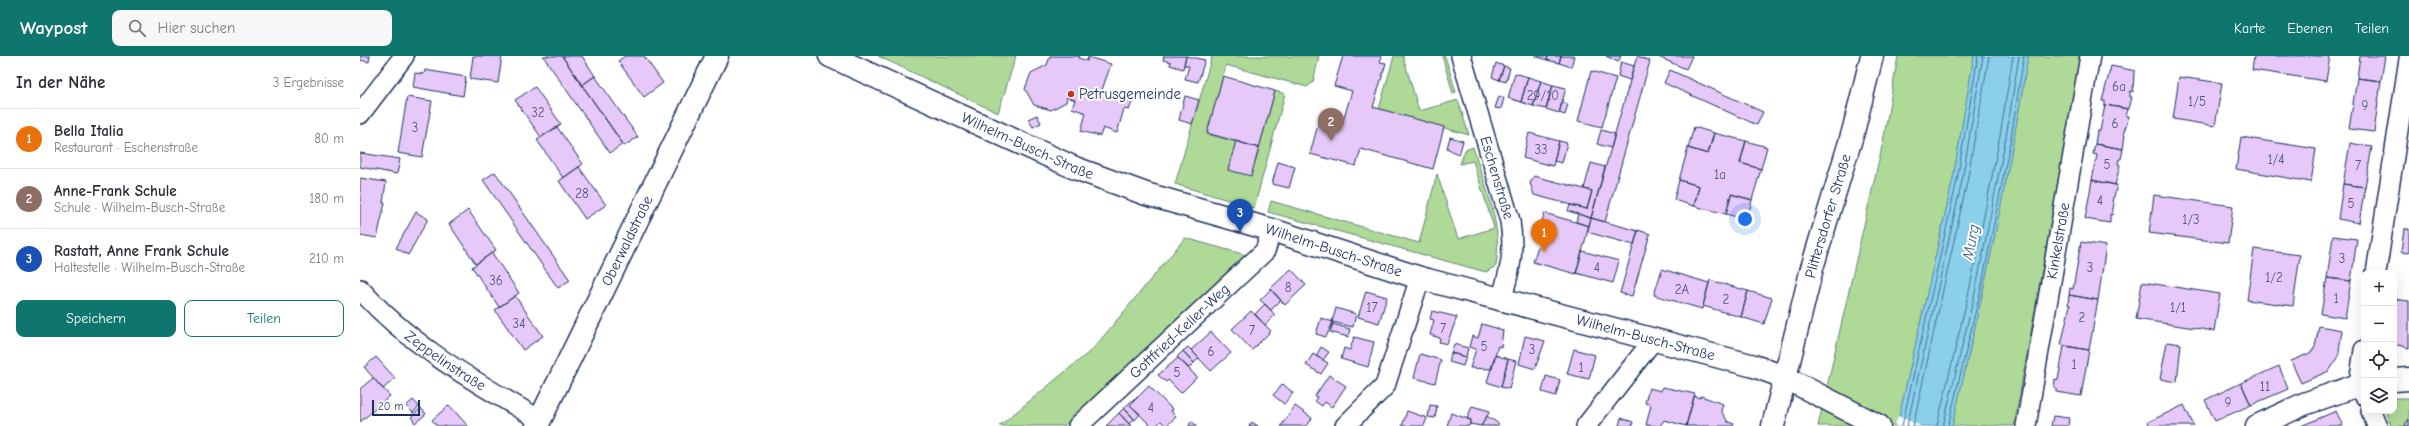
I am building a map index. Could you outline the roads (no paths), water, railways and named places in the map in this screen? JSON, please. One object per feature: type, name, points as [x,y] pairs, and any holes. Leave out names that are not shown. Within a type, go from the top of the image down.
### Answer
[{"type":"main road","name":"Oberwaldstraße","points":[[539,423],[717,56]]},
{"type":"main road","name":"Wilhelm-Busch-Straße","points":[[830,56],[1075,168],[1146,194],[1272,230],[1420,278],[1501,301],[1654,339],[1754,366],[1784,377],[1879,426]]},
{"type":"main road","name":"Plittersdorfer Straße","points":[[1773,426],[1812,268],[1853,132],[1872,56]]},
{"type":"main road","points":[[2397,380],[2409,379]]},
{"type":"main road","points":[[2257,426],[2304,404],[2361,387]]},
{"type":"street","points":[[360,114],[404,56]]},
{"type":"street","name":"Eschenstraße","points":[[1461,56],[1511,227],[1514,245],[1511,265],[1501,301]]},
{"type":"street","name":"Kinkelstraße","points":[[2026,426],[2090,56]]},
{"type":"street","points":[[2376,270],[2409,59]]},
{"type":"street","name":"Gottfried-Keller-Weg","points":[[1078,426],[1266,251],[1272,230]]},
{"type":"street","points":[[1345,426],[1385,386],[1420,278]]},
{"type":"street","name":"Zeppelinstraße","points":[[360,290],[388,318],[421,345],[539,423]]},
{"type":"street","points":[[1586,426],[1654,339]]},
{"type":"street","points":[[2372,414],[2377,426]]},
{"type":"water","name":"Murg","points":[[1974,56],[2028,56],[2012,149],[1993,242],[1952,426],[1897,426],[1953,179]]},
{"type":"place","name":"Petrusgemeinde","points":[[1071,94]]},
{"type":"place","name":"Anne-Frank Schule","points":[[1331,141]]},
{"type":"place","name":"Rastatt, Anne Frank Schule","points":[[1240,232]]},
{"type":"place","name":"Bella Italia","points":[[1544,252]]}]
